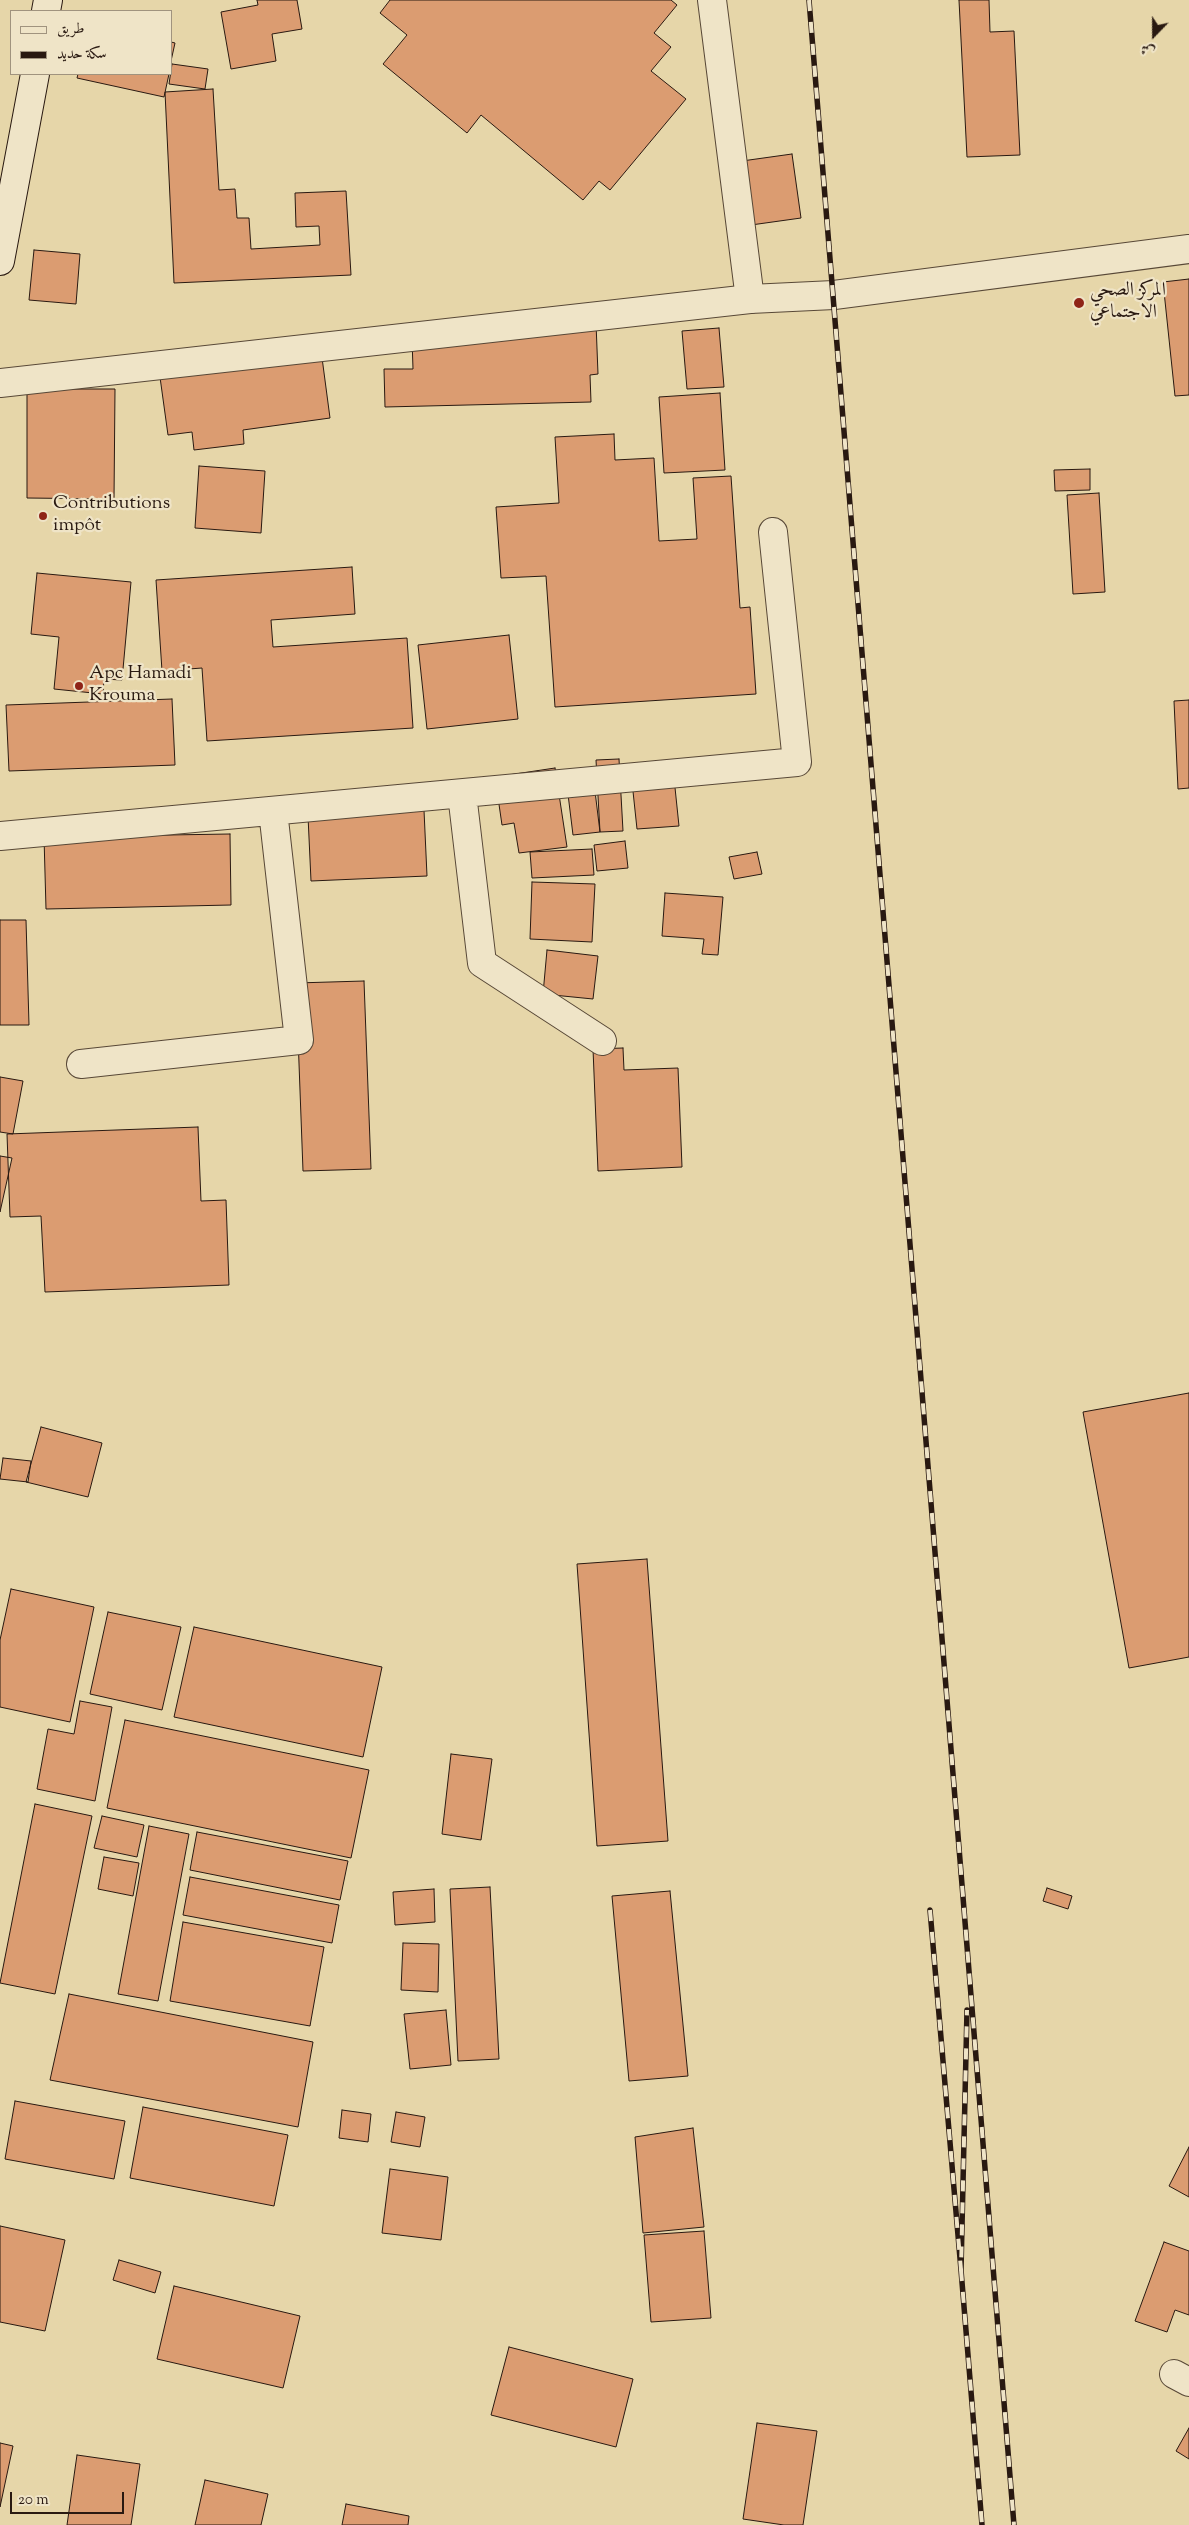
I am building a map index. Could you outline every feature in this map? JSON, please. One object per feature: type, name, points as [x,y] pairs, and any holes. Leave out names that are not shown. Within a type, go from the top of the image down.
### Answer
[{"type":"street","points":[[712,0],[750,299]]},
{"type":"street","points":[[0,261],[35,75]]},
{"type":"street","points":[[0,383],[750,299],[834,295],[1189,249]]},
{"type":"street","points":[[0,836],[797,762],[773,532]]},
{"type":"street","points":[[462,794],[482,963],[602,1041]]},
{"type":"street","points":[[81,1064],[299,1040],[273,811]]},
{"type":"building","points":[[257,0],[297,0],[302,29],[272,34],[276,61],[231,69],[221,12],[258,5]]},
{"type":"building","points":[[390,0],[671,0],[677,5],[654,33],[671,47],[651,71],[686,99],[610,190],[599,181],[583,200],[481,115],[467,133],[383,64],[407,35],[380,13]]},
{"type":"building","points":[[959,0],[989,0],[990,32],[1014,31],[1020,155],[967,157]]},
{"type":"building","points":[[172,42],[175,43],[172,56]]},
{"type":"building","points":[[172,64],[208,69],[205,89],[169,84],[170,75],[172,75]]},
{"type":"building","points":[[78,75],[169,75],[164,97],[77,78]]},
{"type":"building","points":[[213,89],[219,190],[235,189],[237,218],[249,218],[251,249],[320,245],[319,226],[296,227],[295,193],[346,191],[351,275],[174,283],[165,92]]},
{"type":"building","points":[[792,154],[801,218],[751,225],[742,161]]},
{"type":"building","points":[[34,250],[80,254],[76,304],[29,300]]},
{"type":"building","points":[[1189,279],[1189,395],[1175,396],[1163,282]]},
{"type":"building","points":[[596,323],[598,374],[590,375],[591,402],[385,407],[384,369],[413,369],[412,339]]},
{"type":"building","points":[[719,328],[724,387],[687,389],[682,331]]},
{"type":"building","points":[[321,350],[330,418],[243,430],[244,444],[194,450],[192,432],[168,435],[159,370]]},
{"type":"building","points":[[27,389],[115,389],[114,499],[27,498]]},
{"type":"building","points":[[720,393],[725,470],[664,473],[659,397]]},
{"type":"building","points":[[614,434],[615,460],[654,458],[659,541],[697,539],[693,478],[731,476],[740,608],[750,607],[756,694],[555,707],[546,576],[501,578],[496,507],[559,503],[555,437]]},
{"type":"building","points":[[199,466],[265,471],[261,533],[195,528]]},
{"type":"building","points":[[1090,469],[1090,490],[1055,491],[1054,470]]},
{"type":"building","points":[[1099,493],[1105,592],[1073,594],[1067,495]]},
{"type":"building","points":[[352,567],[355,614],[271,620],[273,647],[407,638],[413,728],[207,741],[202,668],[162,671],[156,580]]},
{"type":"building","points":[[37,573],[131,582],[122,680],[104,679],[103,694],[54,689],[59,637],[31,634]]},
{"type":"building","points":[[509,635],[518,719],[427,729],[418,645]]},
{"type":"building","points":[[172,699],[175,765],[9,771],[6,705]]},
{"type":"building","points":[[1189,700],[1189,788],[1178,789],[1174,701]]},
{"type":"building","points":[[619,759],[623,831],[600,832],[596,760]]},
{"type":"building","points":[[555,768],[567,847],[519,853],[514,823],[502,825],[495,777]]},
{"type":"building","points":[[593,775],[600,832],[573,835],[566,778]]},
{"type":"building","points":[[674,778],[679,826],[637,829],[632,782]]},
{"type":"building","points":[[424,810],[427,876],[311,881],[308,816]]},
{"type":"building","points":[[230,834],[231,905],[46,909],[44,837]]},
{"type":"building","points":[[625,841],[628,868],[597,871],[594,845]]},
{"type":"building","points":[[592,849],[594,875],[532,878],[530,852]]},
{"type":"building","points":[[757,852],[762,874],[734,879],[729,857]]},
{"type":"building","points":[[532,882],[595,884],[592,942],[530,939]]},
{"type":"building","points":[[665,893],[723,897],[718,955],[702,954],[704,939],[662,936]]},
{"type":"building","points":[[0,920],[26,920],[29,1025],[0,1025]]},
{"type":"building","points":[[547,950],[598,956],[593,999],[543,994]]},
{"type":"building","points":[[364,981],[371,1169],[303,1171],[296,983]]},
{"type":"building","points":[[623,1048],[624,1070],[678,1068],[682,1167],[598,1171],[593,1049]]},
{"type":"building","points":[[0,1077],[23,1081],[13,1134],[0,1132]]},
{"type":"building","points":[[198,1127],[201,1201],[226,1200],[229,1285],[45,1292],[41,1216],[10,1217],[7,1134]]},
{"type":"building","points":[[0,1156],[12,1158],[0,1212]]},
{"type":"building","points":[[1189,1393],[1189,1657],[1129,1668],[1083,1412]]},
{"type":"building","points":[[41,1427],[102,1443],[88,1497],[26,1482]]},
{"type":"building","points":[[3,1458],[31,1461],[28,1482],[0,1479]]},
{"type":"building","points":[[647,1559],[668,1841],[597,1846],[577,1564]]},
{"type":"building","points":[[11,1589],[94,1607],[70,1722],[0,1707],[0,1640]]},
{"type":"building","points":[[108,1612],[181,1627],[162,1710],[90,1694]]},
{"type":"building","points":[[194,1627],[382,1667],[363,1757],[174,1717]]},
{"type":"building","points":[[80,1701],[112,1707],[95,1801],[37,1789],[48,1729],[74,1734]]},
{"type":"building","points":[[125,1720],[369,1770],[351,1858],[107,1808]]},
{"type":"building","points":[[451,1754],[492,1759],[481,1840],[442,1834]]},
{"type":"building","points":[[35,1804],[92,1816],[55,1994],[0,1983]]},
{"type":"building","points":[[102,1816],[144,1825],[137,1857],[94,1848]]},
{"type":"building","points":[[149,1826],[189,1834],[158,2001],[118,1994]]},
{"type":"building","points":[[197,1832],[348,1861],[340,1900],[190,1870]]},
{"type":"building","points":[[104,1857],[139,1863],[133,1896],[98,1889]]},
{"type":"building","points":[[190,1877],[339,1905],[332,1943],[183,1915]]},
{"type":"building","points":[[490,1887],[499,2059],[458,2061],[450,1889]]},
{"type":"building","points":[[1047,1888],[1072,1896],[1068,1909],[1043,1901]]},
{"type":"building","points":[[434,1889],[435,1922],[395,1925],[393,1892]]},
{"type":"building","points":[[670,1891],[688,2076],[629,2081],[612,1896]]},
{"type":"building","points":[[183,1922],[324,1947],[310,2026],[170,2001]]},
{"type":"building","points":[[403,1943],[439,1944],[438,1992],[401,1990]]},
{"type":"building","points":[[69,1994],[313,2042],[298,2127],[50,2080]]},
{"type":"building","points":[[446,2010],[451,2065],[410,2069],[404,2014]]},
{"type":"building","points":[[15,2101],[125,2121],[114,2179],[5,2159]]},
{"type":"building","points":[[143,2107],[288,2135],[274,2206],[130,2178]]},
{"type":"building","points":[[342,2110],[371,2114],[368,2142],[339,2138]]},
{"type":"building","points":[[396,2112],[425,2117],[420,2147],[391,2142]]},
{"type":"building","points":[[693,2128],[704,2227],[643,2233],[635,2137]]},
{"type":"building","points":[[1189,2147],[1189,2197],[1169,2186]]},
{"type":"building","points":[[390,2169],[448,2177],[441,2240],[382,2233]]},
{"type":"building","points":[[0,2226],[65,2240],[45,2331],[0,2322]]},
{"type":"building","points":[[704,2231],[711,2318],[651,2322],[644,2235]]},
{"type":"building","points":[[1164,2242],[1189,2251],[1189,2315],[1175,2310],[1167,2332],[1135,2321]]},
{"type":"building","points":[[119,2260],[161,2272],[155,2293],[113,2280]]},
{"type":"building","points":[[174,2286],[300,2316],[283,2388],[157,2359]]},
{"type":"building","points":[[509,2347],[633,2379],[616,2447],[491,2415]]},
{"type":"building","points":[[757,2423],[817,2431],[803,2525],[784,2525],[743,2519]]},
{"type":"building","points":[[1189,2428],[1189,2459],[1176,2451]]},
{"type":"building","points":[[0,2443],[13,2446],[0,2507]]},
{"type":"building","points":[[77,2455],[140,2464],[131,2525],[67,2525]]},
{"type":"building","points":[[205,2480],[268,2494],[261,2525],[195,2525]]},
{"type":"building","points":[[346,2504],[409,2516],[408,2525],[342,2525]]},
{"type":"railway","points":[[809,0],[1014,2525]]},
{"type":"railway","points":[[930,1910],[961,2270],[967,2010]]},
{"type":"railway","points":[[961,2270],[982,2525]]},
{"type":"place","name":"المركز الصحي الاجتماعي","points":[[1079,303]]},
{"type":"place","name":"Contributions impôt","points":[[43,516]]},
{"type":"place","name":"Apc Hamadi Krouma","points":[[79,686]]}]
